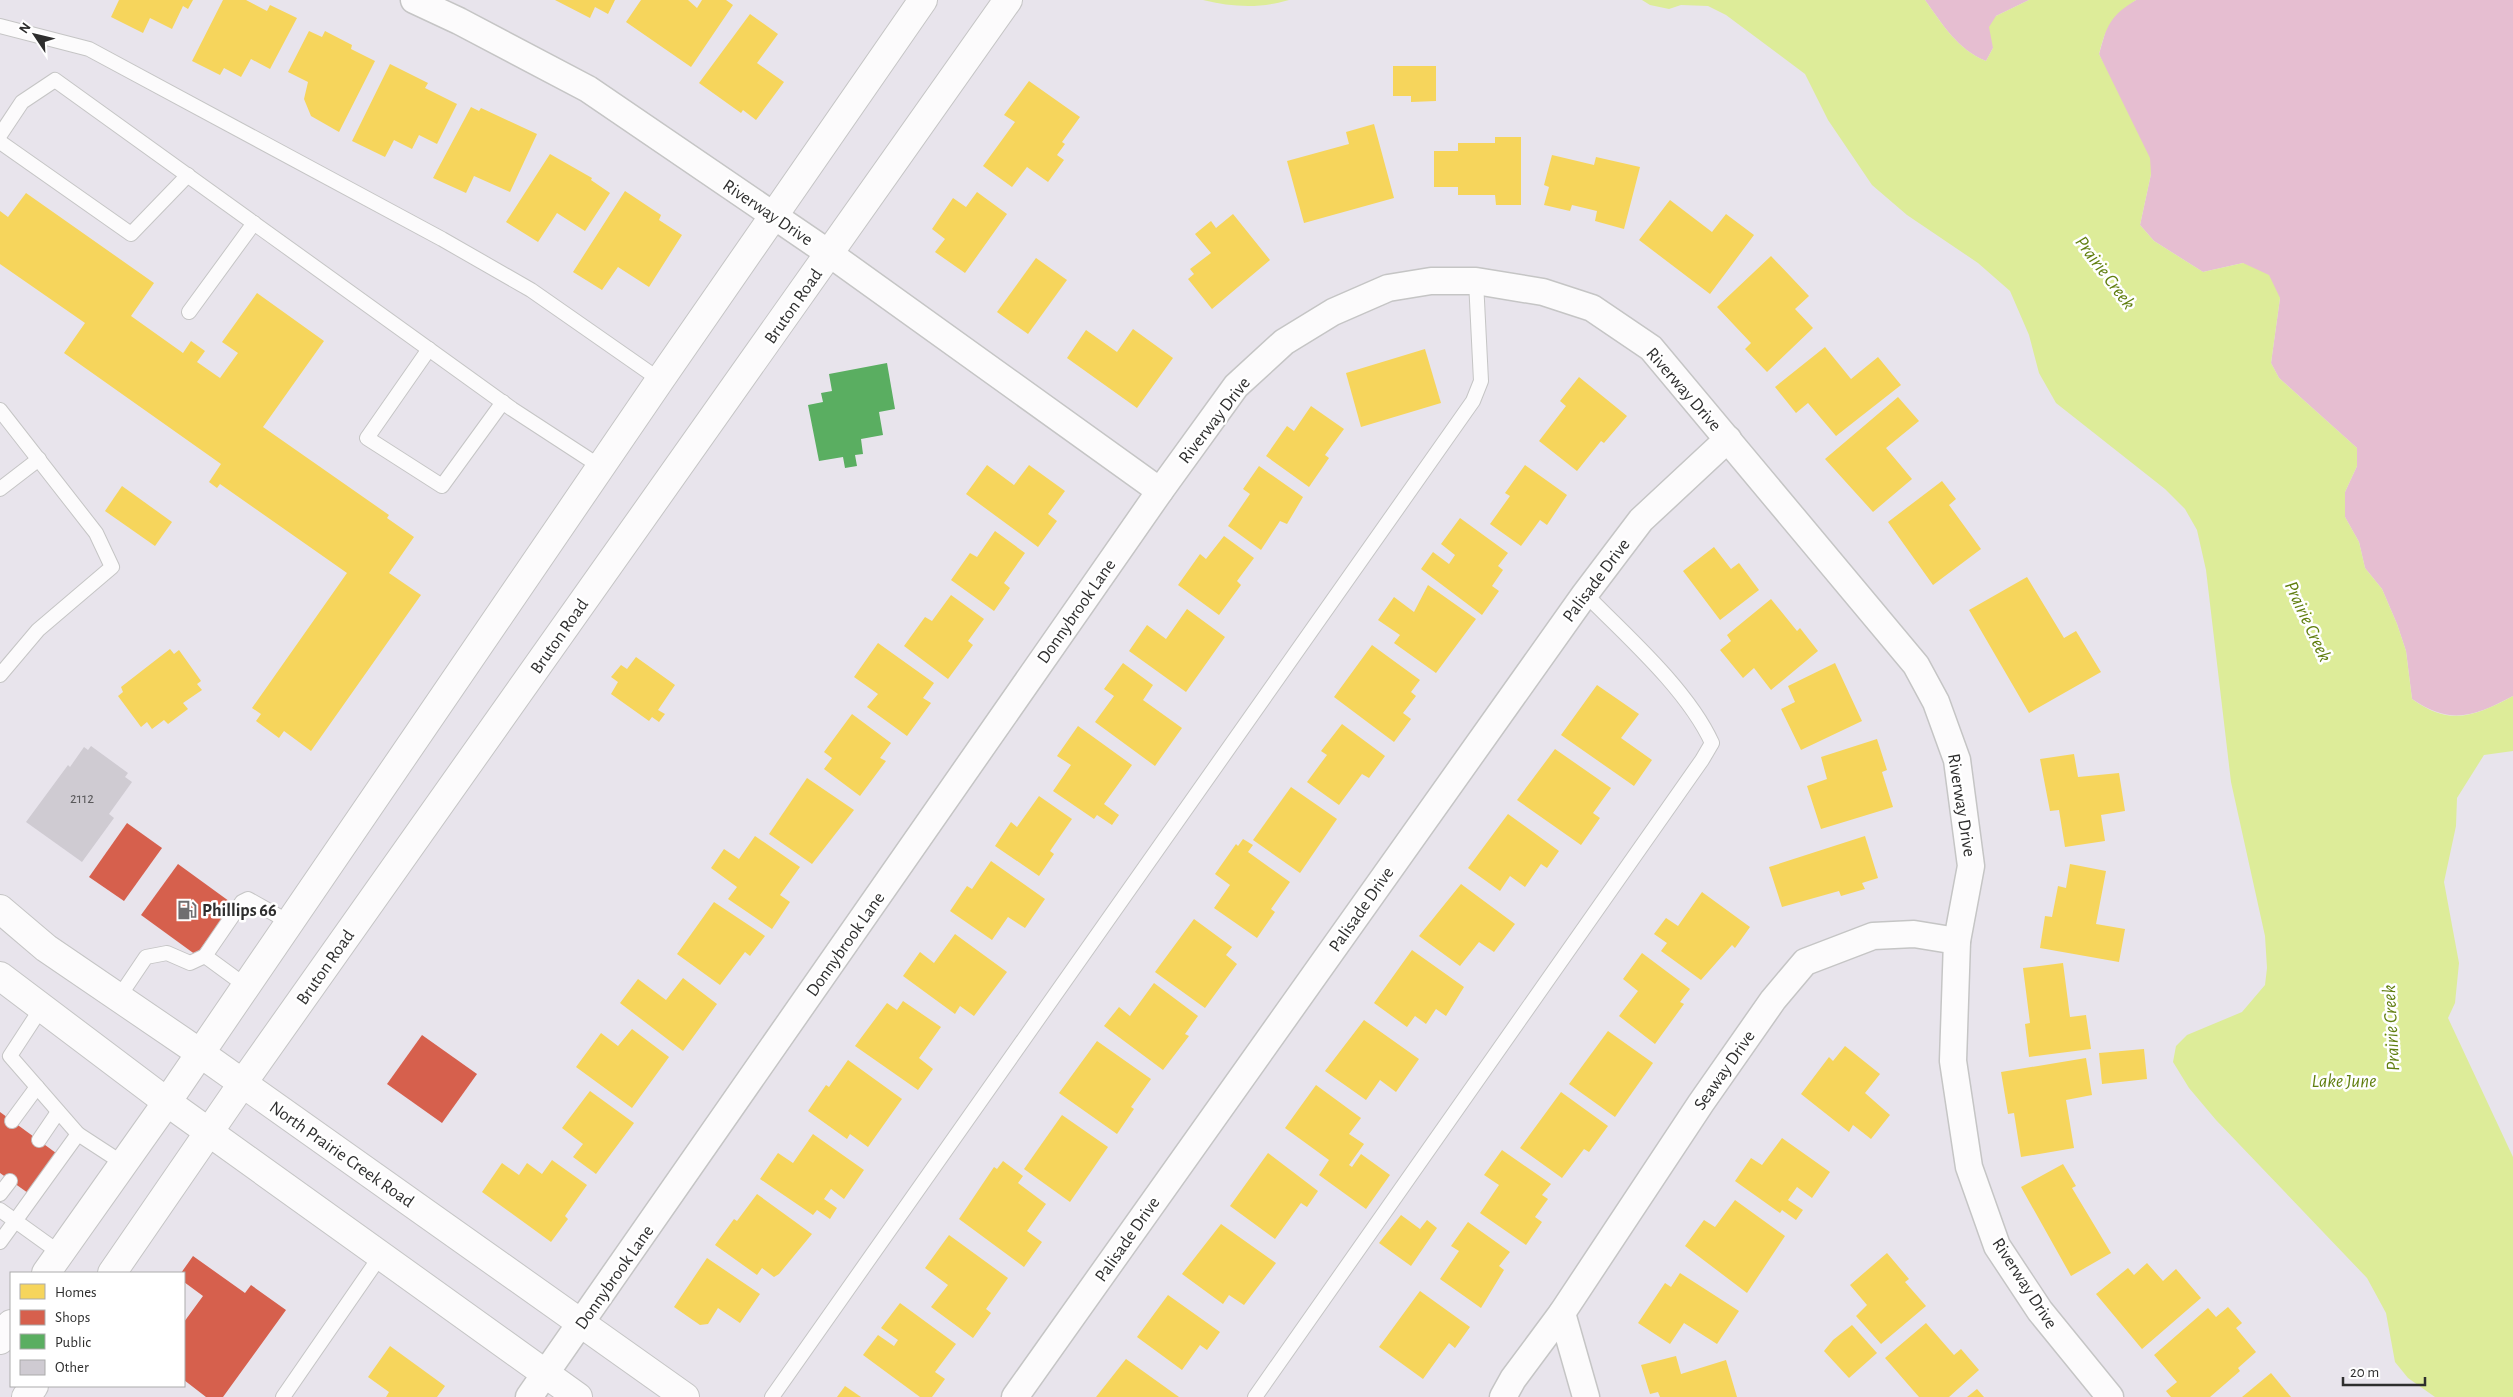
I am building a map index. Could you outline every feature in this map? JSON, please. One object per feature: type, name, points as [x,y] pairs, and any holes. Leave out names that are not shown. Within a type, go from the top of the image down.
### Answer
[{"type":"main road","points":[[53,1263],[167,1102],[660,380],[775,217],[923,0]]},
{"type":"main road","name":"Bruton Road","points":[[113,1272],[242,1084],[1008,0]]},
{"type":"main road","name":"North Prairie Creek Road","points":[[0,910],[46,948],[200,1053],[685,1397]]},
{"type":"main road","points":[[0,976],[167,1102],[578,1397]]},
{"type":"main road","points":[[0,1340],[10,1325]]},
{"type":"street","name":"Riverway Drive","points":[[414,0],[459,21],[588,89],[830,254],[1160,490],[1236,386],[1284,342],[1333,312],[1388,288],[1431,281],[1476,281],[1543,292],[1592,308],[1651,348],[1916,665],[1936,702],[1957,760],[1971,866],[1957,941],[1953,1061],[1969,1167],[1997,1246],[2040,1311],[2110,1397]]},
{"type":"street","name":"Palisade Drive","points":[[1015,1397],[1585,594],[1641,520],[1728,439]]},
{"type":"street","name":"Donnybrook Lane","points":[[529,1397],[581,1325],[1160,490]]},
{"type":"street","name":"Seaway Drive","points":[[1503,1397],[1513,1379],[1562,1313],[1701,1103],[1773,1000],[1805,962],[1873,936],[1914,934],[1957,941]]},
{"type":"street","points":[[1562,1313],[1586,1397]]},
{"type":"lane","points":[[0,26],[89,49],[442,239],[531,290],[660,380]]},
{"type":"lane","points":[[0,134],[22,102],[55,80],[503,402],[601,467]]},
{"type":"lane","points":[[0,142],[130,234],[188,175]]},
{"type":"lane","points":[[189,312],[254,223]]},
{"type":"lane","points":[[772,1397],[1473,401],[1481,381],[1476,281]]},
{"type":"lane","points":[[429,349],[367,438],[442,486],[503,402]]},
{"type":"lane","points":[[0,410],[96,533],[112,568],[38,630],[0,674]]},
{"type":"lane","points":[[0,489],[39,459]]},
{"type":"lane","points":[[1255,1397],[1696,769],[1712,743],[1705,728],[1662,672],[1585,594]]},
{"type":"lane","points":[[118,998],[146,958],[166,953],[190,963],[205,956],[242,902],[248,899],[289,922]]},
{"type":"lane","points":[[205,956],[246,986]]},
{"type":"lane","points":[[42,1007],[10,1056],[78,1134],[124,1164]]},
{"type":"lane","points":[[12,1121],[36,1086]]},
{"type":"lane","points":[[39,1140],[58,1112]]},
{"type":"lane","points":[[0,1242],[78,1134]]},
{"type":"lane","points":[[0,1194],[10,1181]]},
{"type":"lane","points":[[0,1210],[15,1222],[53,1263]]},
{"type":"lane","points":[[283,1397],[380,1255]]},
{"type":"shaded area","points":[[1925,0],[2029,0],[1996,16],[1993,48],[1986,61],[1967,50],[1951,35]]},
{"type":"shaded area","points":[[2136,0],[2513,0],[2513,696],[2487,709],[2463,715],[2439,713],[2412,699],[2406,651],[2397,624],[2382,589],[2365,568],[2359,542],[2345,517],[2345,492],[2357,466],[2357,448],[2279,378],[2271,363],[2280,298],[2243,263],[2203,272],[2154,241],[2140,225],[2151,174],[2099,54],[2107,26],[2117,11]]},
{"type":"water","points":[[1203,0],[1289,0],[1267,5],[1246,6]]},
{"type":"water","name":"Lake June","points":[[1642,0],[1925,0],[1944,27],[1959,43],[1986,61],[1993,48],[1989,27],[1996,16],[2029,0],[2136,0],[2115,16],[2107,28],[2099,54],[2150,158],[2151,174],[2140,225],[2154,241],[2203,272],[2243,263],[2269,275],[2280,298],[2271,363],[2279,378],[2357,448],[2357,466],[2345,492],[2345,517],[2359,542],[2365,568],[2382,589],[2397,624],[2406,651],[2412,699],[2426,708],[2439,713],[2463,716],[2487,709],[2513,696],[2513,751],[2484,755],[2457,798],[2456,826],[2444,882],[2459,963],[2455,1003],[2448,1018],[2513,1157],[2513,1397],[2435,1397],[2408,1378],[2395,1362],[2386,1313],[2367,1278],[2216,1120],[2189,1088],[2173,1062],[2176,1046],[2187,1035],[2242,1012],[2265,985],[2267,968],[2265,936],[2231,782],[2206,570],[2197,530],[2185,509],[2165,489],[2056,403],[2039,373],[2029,335],[2010,291],[1978,263],[1907,215],[1872,185],[1828,120],[1805,74],[1726,15],[1708,6],[1681,5],[1669,9],[1650,5]]},
{"type":"building: Homes","points":[[119,0],[193,0],[188,9],[183,6],[172,29],[150,18],[143,33],[111,17]]},
{"type":"building: Homes","points":[[223,0],[246,0],[267,11],[270,5],[297,18],[270,69],[251,59],[241,77],[224,68],[220,75],[192,61]]},
{"type":"building: Homes","points":[[555,0],[615,0],[608,14],[595,7],[590,18]]},
{"type":"building: Homes","points":[[641,0],[688,0],[697,8],[702,0],[726,0],[733,5],[691,67],[626,22]]},
{"type":"building: Homes","points":[[750,14],[778,34],[757,63],[784,82],[756,120],[743,110],[741,113],[699,83]]},
{"type":"building: Homes","points":[[309,31],[322,37],[325,31],[352,45],[351,49],[375,61],[339,132],[311,116],[304,99],[308,82],[288,72]]},
{"type":"building: Homes","points":[[390,64],[428,83],[425,88],[457,104],[437,144],[419,135],[412,149],[394,140],[385,157],[352,141]]},
{"type":"building: Homes","points":[[1393,66],[1436,66],[1436,101],[1411,102],[1411,96],[1393,96]]},
{"type":"building: Homes","points":[[1029,81],[1080,117],[1062,142],[1065,144],[1057,155],[1064,160],[1048,182],[1027,167],[1012,187],[983,166],[1015,122],[1004,115]]},
{"type":"building: Homes","points":[[471,107],[479,111],[481,108],[537,134],[510,192],[474,176],[466,193],[433,178]]},
{"type":"building: Homes","points":[[1374,124],[1394,198],[1304,223],[1287,161],[1349,144],[1346,132]]},
{"type":"building: Homes","points":[[1495,137],[1521,137],[1521,205],[1496,205],[1495,195],[1458,195],[1458,187],[1434,187],[1434,151],[1458,151],[1458,143],[1495,143]]},
{"type":"building: Homes","points":[[550,154],[592,178],[591,180],[610,193],[585,231],[557,213],[538,242],[506,222]]},
{"type":"building: Homes","points":[[1552,155],[1594,165],[1596,157],[1640,167],[1624,229],[1595,221],[1597,211],[1572,205],[1570,211],[1544,205],[1549,187],[1544,185]]},
{"type":"building: Homes","points":[[625,191],[661,215],[659,220],[682,235],[649,287],[618,267],[602,290],[573,272]]},
{"type":"building: Homes","points":[[977,192],[1007,214],[965,273],[935,252],[945,239],[932,229],[953,198],[966,207]]},
{"type":"building: Homes","points":[[26,193],[154,283],[131,316],[183,353],[191,341],[205,351],[197,362],[220,378],[238,353],[222,342],[257,293],[324,341],[263,427],[389,515],[387,518],[414,537],[389,573],[421,595],[311,751],[284,731],[279,738],[256,721],[261,714],[252,708],[347,573],[220,484],[217,488],[209,482],[221,464],[64,353],[85,323],[0,264],[0,211],[8,217]]},
{"type":"building: Homes","points":[[1670,200],[1712,232],[1726,214],[1754,235],[1710,294],[1639,240]]},
{"type":"building: Homes","points":[[1233,214],[1270,260],[1212,309],[1188,279],[1194,274],[1190,269],[1211,253],[1195,234],[1211,221],[1216,228]]},
{"type":"building: Homes","points":[[1771,256],[1809,296],[1795,309],[1813,328],[1767,372],[1745,349],[1751,343],[1717,307]]},
{"type":"building: Homes","points":[[1036,258],[1067,280],[1028,334],[997,312]]},
{"type":"building: Homes","points":[[1133,329],[1173,358],[1137,408],[1067,358],[1086,330],[1117,352]]},
{"type":"building: Homes","points":[[1825,347],[1851,379],[1878,357],[1901,385],[1836,436],[1808,403],[1796,413],[1775,387]]},
{"type":"building: Homes","points":[[1425,349],[1441,403],[1361,427],[1346,373]]},
{"type":"building: Homes","points":[[1579,377],[1627,416],[1604,443],[1601,441],[1577,471],[1539,441],[1566,406],[1560,401]]},
{"type":"building: Homes","points":[[1898,397],[1919,421],[1886,448],[1912,479],[1873,512],[1825,459]]},
{"type":"building: Homes","points":[[1311,406],[1344,429],[1325,455],[1329,458],[1309,487],[1266,456],[1287,426],[1294,431]]},
{"type":"building: Homes","points":[[987,465],[1014,485],[1029,465],[1065,491],[1048,514],[1057,521],[1038,547],[966,494]]},
{"type":"building: Homes","points":[[1525,465],[1567,495],[1547,525],[1540,520],[1521,546],[1490,524],[1510,496],[1505,493]]},
{"type":"building: Homes","points":[[1259,466],[1303,497],[1287,524],[1280,521],[1261,550],[1228,526],[1250,494],[1243,489]]},
{"type":"building: Homes","points":[[1942,481],[1956,499],[1949,505],[1981,549],[1933,585],[1888,522]]},
{"type":"building: Homes","points":[[122,486],[172,522],[155,546],[105,511]]},
{"type":"building: Homes","points":[[1460,518],[1508,553],[1498,566],[1503,570],[1492,586],[1499,591],[1482,615],[1421,569],[1433,552],[1449,564],[1455,555],[1441,544]]},
{"type":"building: Homes","points":[[995,531],[1025,553],[1004,583],[1010,588],[994,611],[951,580],[970,553],[977,557]]},
{"type":"building: Homes","points":[[1224,536],[1254,558],[1237,581],[1241,585],[1219,615],[1178,585],[1200,554],[1206,559]]},
{"type":"building: Homes","points":[[1714,547],[1731,569],[1739,563],[1759,590],[1720,620],[1683,571]]},
{"type":"building: Homes","points":[[2027,577],[2064,638],[2076,631],[2101,672],[2029,713],[1969,610]]},
{"type":"building: Homes","points":[[1428,585],[1476,619],[1436,673],[1394,643],[1400,635],[1378,620],[1394,597],[1414,612]]},
{"type":"building: Homes","points":[[951,595],[984,619],[968,641],[973,645],[948,679],[904,646],[925,617],[932,621]]},
{"type":"building: Homes","points":[[1771,599],[1797,631],[1800,628],[1818,651],[1771,690],[1754,668],[1743,678],[1720,650],[1731,641],[1727,635]]},
{"type":"building: Homes","points":[[1187,609],[1225,637],[1186,692],[1129,651],[1147,625],[1166,639]]},
{"type":"building: Homes","points":[[878,643],[934,683],[923,698],[931,703],[907,736],[867,707],[878,694],[854,677]]},
{"type":"building: Homes","points":[[1372,645],[1420,680],[1411,692],[1416,696],[1403,713],[1411,719],[1394,742],[1334,697]]},
{"type":"building: Homes","points":[[170,649],[174,654],[179,650],[201,681],[197,684],[202,690],[183,703],[188,709],[168,724],[164,720],[152,729],[147,722],[141,727],[118,696],[123,692],[121,687]]},
{"type":"building: Homes","points":[[636,657],[675,685],[658,710],[665,714],[659,722],[652,717],[649,721],[611,694],[618,682],[611,677],[621,665],[627,669]]},
{"type":"building: Homes","points":[[1123,663],[1153,685],[1143,700],[1182,728],[1155,766],[1095,722],[1114,696],[1104,689]]},
{"type":"building: Homes","points":[[1835,663],[1862,721],[1801,750],[1781,709],[1795,702],[1788,686]]},
{"type":"building: Homes","points":[[1597,685],[1639,714],[1621,738],[1652,760],[1634,786],[1561,735]]},
{"type":"building: Homes","points":[[852,714],[891,743],[880,758],[886,761],[860,796],[824,769],[832,758],[824,752]]},
{"type":"building: Homes","points":[[1342,724],[1385,756],[1369,778],[1362,774],[1339,805],[1307,782],[1327,755],[1321,751]]},
{"type":"building: Homes","points":[[1078,726],[1132,765],[1104,804],[1119,815],[1112,825],[1097,815],[1094,819],[1053,791],[1071,765],[1057,756]]},
{"type":"building: Homes","points":[[1877,739],[1887,770],[1882,772],[1893,807],[1821,829],[1807,786],[1827,779],[1821,757]]},
{"type":"building: Homes","points":[[1555,749],[1611,788],[1593,813],[1600,818],[1581,845],[1517,800]]},
{"type":"building: Homes","points":[[2074,754],[2078,777],[2119,773],[2125,811],[2101,815],[2105,841],[2065,847],[2059,810],[2050,811],[2040,759]]},
{"type":"building: Homes","points":[[807,778],[854,810],[812,864],[769,834]]},
{"type":"building: Homes","points":[[1291,787],[1337,819],[1300,873],[1253,840]]},
{"type":"building: Homes","points":[[1039,796],[1072,819],[1050,851],[1054,854],[1039,876],[995,846],[1011,822],[1017,827]]},
{"type":"building: Homes","points":[[1508,814],[1559,851],[1547,868],[1541,864],[1525,887],[1510,876],[1500,891],[1468,868]]},
{"type":"building: Homes","points":[[755,836],[800,867],[780,895],[790,902],[772,929],[728,899],[737,887],[711,868],[724,849],[739,859]]},
{"type":"building: Homes","points":[[1865,836],[1878,878],[1862,883],[1865,889],[1841,896],[1839,891],[1782,907],[1769,867]]},
{"type":"building: Homes","points":[[1243,839],[1253,845],[1248,852],[1290,882],[1271,909],[1275,912],[1257,938],[1214,908],[1230,885],[1215,874],[1236,844],[1238,846]]},
{"type":"building: Homes","points":[[991,861],[1045,899],[1025,928],[1008,917],[992,940],[950,911],[967,886],[972,889]]},
{"type":"building: Homes","points":[[2070,864],[2106,871],[2096,924],[2125,929],[2119,962],[2040,948],[2045,916],[2052,917],[2058,886],[2066,888]]},
{"type":"building: Homes","points":[[1461,884],[1515,924],[1494,952],[1479,942],[1460,966],[1419,936]]},
{"type":"building: Homes","points":[[1702,892],[1750,927],[1735,948],[1732,945],[1701,980],[1661,951],[1667,943],[1654,934],[1666,918],[1678,926]]},
{"type":"building: Homes","points":[[714,902],[765,936],[750,956],[745,952],[720,985],[677,954]]},
{"type":"building: Homes","points":[[1194,919],[1232,947],[1226,955],[1237,964],[1205,1008],[1155,972]]},
{"type":"building: Homes","points":[[955,934],[1007,972],[974,1016],[960,1006],[955,1014],[903,976],[920,952],[934,963]]},
{"type":"building: Homes","points":[[1412,950],[1464,987],[1446,1016],[1436,1009],[1426,1024],[1415,1016],[1407,1027],[1374,1003]]},
{"type":"building: Homes","points":[[1642,953],[1690,989],[1680,1002],[1684,1004],[1655,1044],[1619,1016],[1638,991],[1623,979]]},
{"type":"building: Homes","points":[[2063,963],[2070,1017],[2086,1015],[2091,1049],[2029,1057],[2025,1024],[2030,1023],[2023,968]]},
{"type":"building: Homes","points":[[683,978],[717,1004],[683,1051],[620,1003],[638,979],[666,1000]]},
{"type":"building: Homes","points":[[1154,983],[1198,1016],[1185,1034],[1189,1036],[1163,1070],[1104,1026],[1119,1007],[1130,1016]]},
{"type":"building: Homes","points":[[903,1001],[941,1027],[919,1058],[933,1069],[918,1090],[855,1046],[887,1003],[897,1010]]},
{"type":"building: Homes","points":[[1364,1020],[1419,1059],[1396,1092],[1380,1080],[1366,1100],[1325,1071]]},
{"type":"building: Homes","points":[[632,1029],[669,1057],[632,1108],[576,1067],[601,1033],[618,1046]]},
{"type":"building: Homes","points":[[1608,1031],[1653,1063],[1615,1117],[1569,1084]]},
{"type":"building: Homes","points":[[1097,1041],[1151,1079],[1131,1107],[1134,1109],[1117,1134],[1059,1093]]},
{"type":"building: Homes","points":[[1845,1046],[1880,1074],[1865,1093],[1890,1115],[1871,1139],[1853,1125],[1849,1132],[1801,1094],[1829,1057],[1833,1061]]},
{"type":"building: Homes","points":[[2144,1049],[2147,1079],[2102,1084],[2099,1053]]},
{"type":"building: Homes","points":[[2086,1058],[2092,1095],[2066,1100],[2074,1148],[2021,1157],[2014,1113],[2008,1114],[2001,1072]]},
{"type":"building: Homes","points":[[848,1060],[902,1099],[868,1147],[850,1134],[847,1139],[808,1111],[826,1085],[829,1087]]},
{"type":"building: Homes","points":[[1316,1085],[1361,1118],[1349,1134],[1364,1144],[1349,1165],[1352,1167],[1361,1154],[1390,1175],[1366,1209],[1319,1175],[1329,1160],[1285,1128]]},
{"type":"building: Homes","points":[[590,1091],[634,1123],[596,1174],[573,1157],[583,1144],[562,1128]]},
{"type":"building: Homes","points":[[1561,1092],[1608,1126],[1589,1152],[1584,1149],[1562,1178],[1520,1148]]},
{"type":"building: Homes","points":[[1062,1115],[1108,1147],[1070,1202],[1024,1169]]},
{"type":"building: Homes","points":[[813,1134],[864,1170],[844,1199],[831,1189],[824,1199],[837,1208],[830,1219],[817,1210],[813,1215],[760,1179],[778,1153],[793,1163]]},
{"type":"building: Homes","points":[[1782,1138],[1830,1172],[1812,1198],[1797,1187],[1788,1200],[1803,1210],[1796,1220],[1782,1210],[1780,1213],[1735,1181],[1751,1158],[1762,1165]]},
{"type":"building: Homes","points":[[1502,1150],[1551,1184],[1542,1195],[1548,1199],[1535,1217],[1542,1222],[1526,1245],[1480,1213],[1499,1185],[1484,1175]]},
{"type":"building: Homes","points":[[1268,1153],[1318,1191],[1307,1207],[1301,1203],[1275,1239],[1230,1206]]},
{"type":"building: Homes","points":[[552,1160],[587,1185],[565,1216],[568,1219],[551,1242],[482,1192],[502,1163],[519,1175],[527,1163],[542,1174]]},
{"type":"building: Homes","points":[[1003,1161],[1023,1176],[1018,1183],[1046,1204],[1027,1231],[1042,1242],[1024,1267],[959,1219],[994,1167],[997,1169]]},
{"type":"building: Homes","points":[[2063,1164],[2076,1186],[2072,1188],[2111,1253],[2071,1276],[2021,1187]]},
{"type":"building: Homes","points":[[757,1194],[812,1234],[779,1274],[774,1277],[762,1268],[757,1275],[715,1245],[734,1219],[737,1221]]},
{"type":"building: Homes","points":[[1735,1200],[1785,1236],[1747,1293],[1685,1246],[1704,1220],[1715,1227]]},
{"type":"building: Homes","points":[[1401,1215],[1420,1229],[1427,1220],[1437,1228],[1411,1266],[1379,1243]]},
{"type":"building: Homes","points":[[1468,1222],[1510,1252],[1499,1266],[1504,1270],[1481,1308],[1440,1279],[1459,1251],[1451,1246]]},
{"type":"building: Homes","points":[[1221,1224],[1276,1263],[1244,1305],[1229,1295],[1223,1304],[1182,1274]]},
{"type":"building: Homes","points":[[949,1235],[1008,1278],[986,1309],[991,1313],[973,1338],[931,1307],[948,1285],[925,1268]]},
{"type":"building: Homes","points":[[1887,1253],[1909,1279],[1905,1282],[1926,1306],[1881,1344],[1856,1316],[1867,1305],[1850,1285]]},
{"type":"building: Homes","points":[[707,1258],[760,1294],[740,1323],[718,1308],[708,1324],[700,1325],[674,1307]]},
{"type":"building: Homes","points":[[2147,1263],[2163,1281],[2176,1269],[2201,1298],[2142,1349],[2096,1294],[2128,1268],[2134,1275]]},
{"type":"building: Homes","points":[[1680,1273],[1739,1311],[1717,1344],[1684,1323],[1670,1344],[1638,1323],[1665,1283],[1671,1287]]},
{"type":"building: Homes","points":[[1420,1291],[1470,1327],[1455,1348],[1449,1343],[1423,1379],[1379,1347]]},
{"type":"building: Homes","points":[[1168,1295],[1220,1332],[1207,1350],[1200,1345],[1182,1370],[1137,1337]]},
{"type":"building: Homes","points":[[900,1303],[956,1344],[935,1372],[945,1379],[932,1397],[920,1397],[863,1355],[878,1335],[894,1346],[898,1340],[881,1328]]},
{"type":"building: Homes","points":[[2228,1307],[2242,1323],[2236,1328],[2256,1352],[2238,1368],[2240,1371],[2210,1397],[2171,1397],[2166,1391],[2177,1382],[2154,1355],[2208,1308],[2216,1317]]},
{"type":"building: Homes","points":[[1926,1323],[1954,1355],[1961,1349],[1979,1370],[1949,1397],[1919,1397],[1885,1358]]},
{"type":"building: Homes","points":[[1852,1325],[1877,1353],[1849,1378],[1824,1351],[1833,1340]]},
{"type":"building: Homes","points":[[390,1346],[445,1386],[437,1397],[386,1397],[389,1392],[368,1377]]},
{"type":"building: Homes","points":[[1676,1356],[1681,1374],[1726,1360],[1737,1397],[1660,1397],[1658,1392],[1650,1394],[1641,1365]]},
{"type":"building: Homes","points":[[1126,1359],[1179,1397],[1096,1397]]},
{"type":"building: Homes","points":[[2271,1373],[2291,1397],[2242,1397]]},
{"type":"building: Homes","points":[[845,1386],[861,1397],[837,1397]]},
{"type":"building: Homes","points":[[1977,1389],[1984,1397],[1967,1397]]},
{"type":"building: Shops","points":[[127,823],[162,848],[124,901],[89,877]]},
{"type":"building: Shops","name":"Phillips 66","points":[[178,864],[233,904],[196,955],[141,915]]},
{"type":"building: Shops","points":[[422,1035],[477,1074],[442,1123],[387,1084]]},
{"type":"building: Shops","points":[[0,1112],[56,1153],[28,1193],[0,1173]]},
{"type":"building: Shops","points":[[193,1256],[245,1293],[251,1285],[286,1310],[223,1397],[206,1397],[185,1381],[185,1321],[203,1296],[185,1283],[185,1272],[182,1272]]},
{"type":"building: Public","points":[[887,363],[895,409],[879,412],[883,435],[861,439],[863,454],[855,455],[857,466],[845,468],[843,457],[819,461],[808,405],[823,402],[821,393],[832,391],[829,374]]},
{"type":"building: Other","points":[[91,746],[128,773],[125,777],[132,782],[109,814],[114,818],[82,862],[26,822],[68,765],[70,767],[84,747],[88,750]]},
{"type":"place","name":"Phillips 66","points":[[187,910]]},
{"type":"water label","name":"Prairie Creek","points":[[2106,272]]},
{"type":"water label","name":"Prairie Creek","points":[[2309,621]]},
{"type":"water label","name":"Prairie Creek","points":[[2390,1028]]}]
